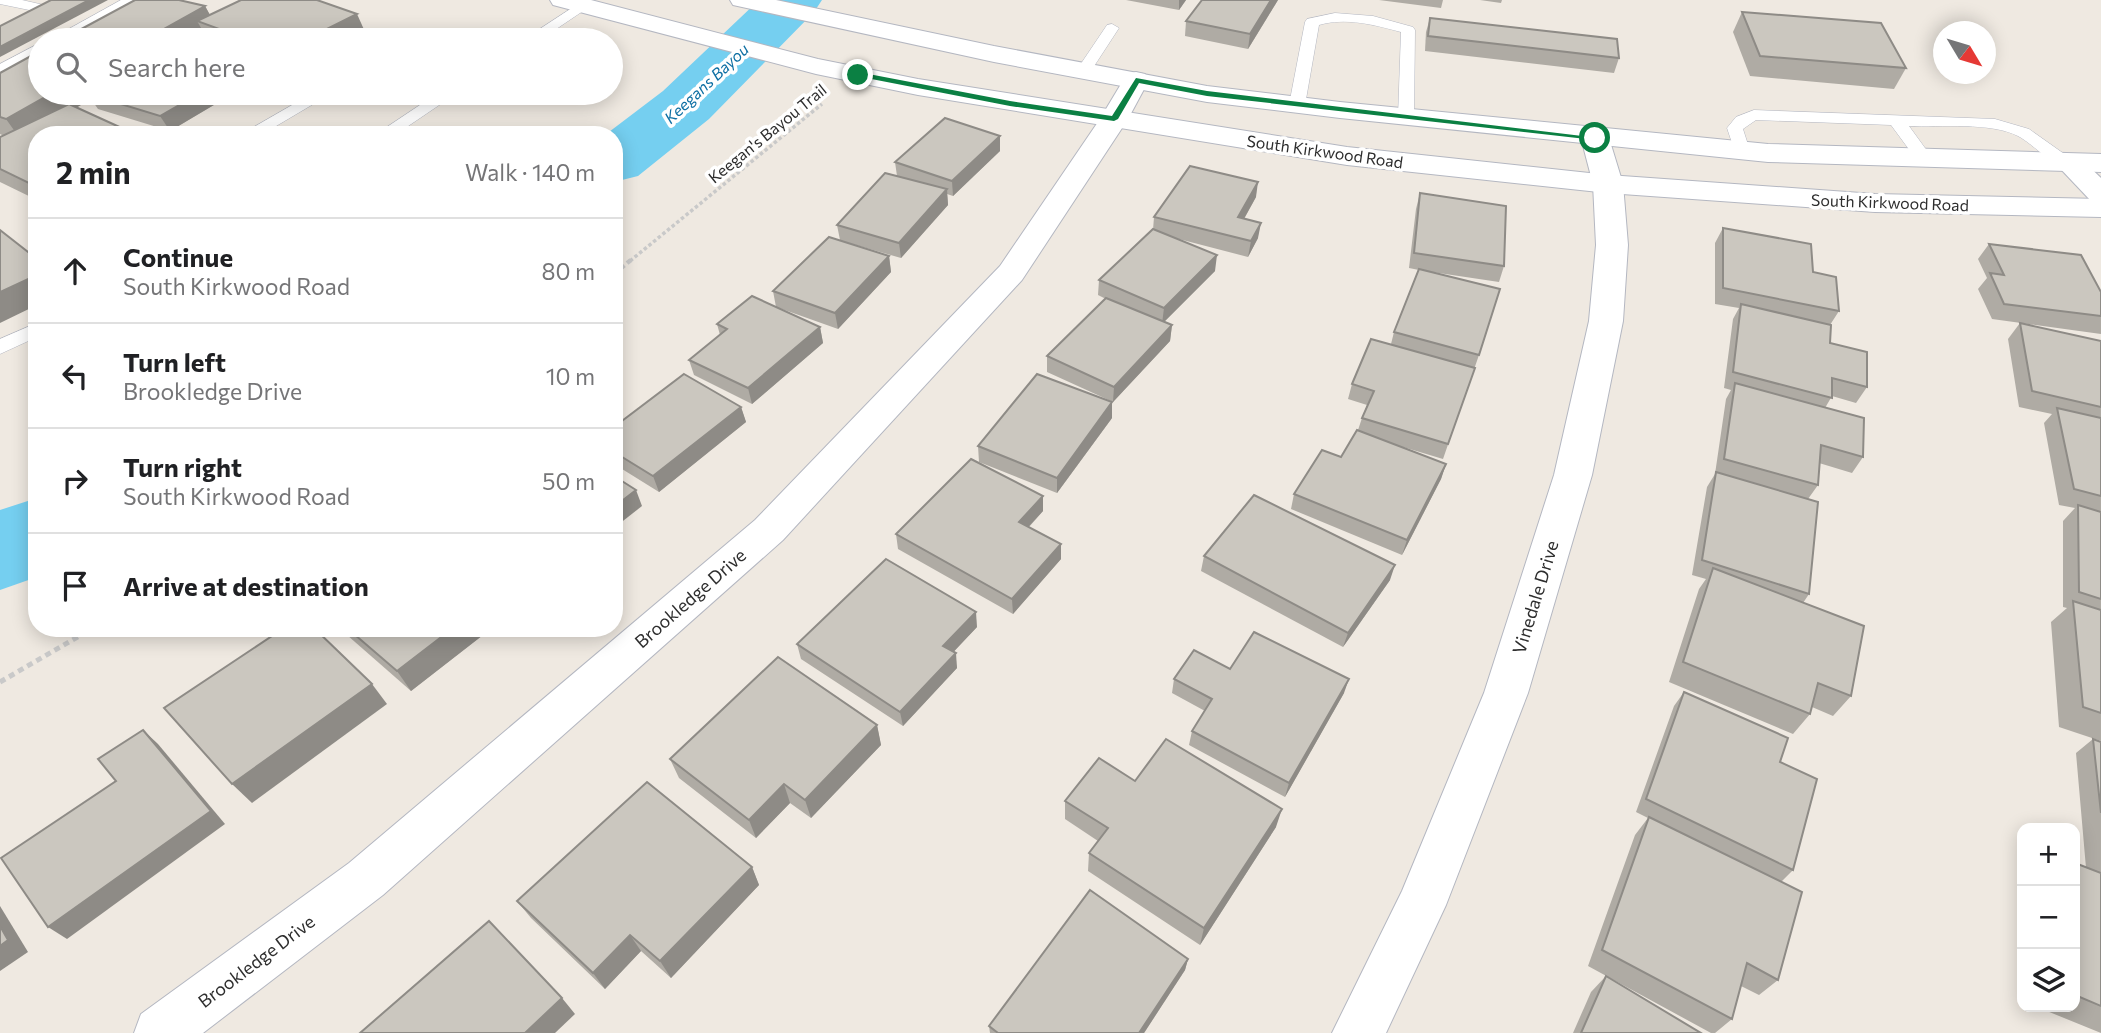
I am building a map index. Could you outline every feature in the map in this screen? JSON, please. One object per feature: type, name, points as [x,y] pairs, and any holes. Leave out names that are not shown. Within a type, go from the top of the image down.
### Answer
[{"type":"main road","points":[[742,0],[1084,71],[1207,94],[1297,105],[1595,138],[1742,151],[2101,163]]},
{"type":"main road","name":"South Kirkwood Road","points":[[572,3],[682,33],[858,75],[1010,104],[1347,156],[1608,184],[1875,203],[2101,208]]},
{"type":"main road","name":"Brookledge Drive","points":[[160,1033],[366,879],[769,530],[1011,273],[1114,119],[1136,80]]},
{"type":"main road","name":"Vinedale Drive","points":[[1359,1033],[1420,905],[1506,693],[1573,475],[1606,321],[1612,245],[1608,184],[1595,138]]},
{"type":"main road","points":[[2069,163],[2101,195]]},
{"type":"lane","points":[[3,0],[36,14],[54,0]]},
{"type":"lane","points":[[80,28],[132,0]]},
{"type":"lane","points":[[544,28],[572,3]]},
{"type":"lane","points":[[95,7],[113,10]]},
{"type":"lane","points":[[1297,105],[1312,22],[1327,16],[1388,24],[1408,30],[1406,117]]},
{"type":"lane","points":[[1084,71],[1112,28]]},
{"type":"lane","points":[[18,48],[28,49]]},
{"type":"lane","points":[[0,70],[28,55]]},
{"type":"lane","points":[[264,126],[302,105]]},
{"type":"lane","points":[[397,126],[430,105]]},
{"type":"lane","points":[[1742,151],[1734,128],[1742,120],[1754,115],[1896,120],[1995,124],[2023,132],[2069,163]]},
{"type":"lane","points":[[1896,120],[1925,159]]},
{"type":"lane","points":[[0,347],[28,334]]},
{"type":"path","name":"Keegan's Bayou Trail","points":[[623,267],[858,75]]},
{"type":"path","points":[[0,682],[78,637]]},
{"type":"building","points":[[51,0],[89,0],[36,28],[28,28],[28,32],[0,47],[0,26]]},
{"type":"building","points":[[135,0],[179,0],[205,6],[166,28],[83,28]]},
{"type":"building","points":[[241,0],[317,0],[357,14],[329,28],[216,28],[197,21]]},
{"type":"building","points":[[1202,0],[1271,0],[1250,34],[1186,21]]},
{"type":"building","points":[[1742,12],[1881,23],[1906,68],[1760,56]]},
{"type":"building","points":[[1430,18],[1617,39],[1619,58],[1428,36]]},
{"type":"building","points":[[28,58],[28,105],[31,105],[6,119],[0,117],[0,73]]},
{"type":"building","points":[[67,105],[117,126],[28,126],[28,183],[0,169],[0,137]]},
{"type":"building","points":[[124,105],[179,105],[160,116]]},
{"type":"building","points":[[945,118],[1000,136],[952,181],[895,162]]},
{"type":"building","points":[[1190,166],[1258,182],[1238,217],[1261,223],[1251,241],[1154,217]]},
{"type":"building","points":[[885,173],[947,189],[899,243],[837,225]]},
{"type":"building","points":[[1420,193],[1506,206],[1504,266],[1414,253]]},
{"type":"building","points":[[1723,228],[1811,244],[1813,272],[1836,277],[1839,311],[1723,288]]},
{"type":"building","points":[[1153,229],[1217,255],[1164,308],[1099,280]]},
{"type":"building","points":[[0,230],[28,252],[28,279],[0,292]]},
{"type":"building","points":[[829,237],[889,256],[835,313],[773,291]]},
{"type":"building","points":[[1989,244],[2081,255],[2101,292],[2101,316],[2004,304],[1990,273],[2004,275]]},
{"type":"building","points":[[1419,269],[1500,289],[1479,355],[1394,332]]},
{"type":"building","points":[[752,296],[820,327],[748,388],[689,360],[727,329],[717,324]]},
{"type":"building","points":[[1106,298],[1172,325],[1114,387],[1047,356]]},
{"type":"building","points":[[1741,304],[1831,325],[1830,343],[1867,352],[1867,387],[1832,378],[1832,398],[1733,372]]},
{"type":"building","points":[[2020,323],[2101,341],[2101,407],[2032,391]]},
{"type":"building","points":[[1371,339],[1475,368],[1448,444],[1362,418],[1374,391],[1352,384]]},
{"type":"building","points":[[684,374],[741,407],[653,476],[623,458],[623,420]]},
{"type":"building","points":[[1037,374],[1112,402],[1057,478],[978,446]]},
{"type":"building","points":[[1735,383],[1864,418],[1863,457],[1821,445],[1818,485],[1724,459]]},
{"type":"building","points":[[2057,408],[2101,418],[2101,496],[2074,489]]},
{"type":"building","points":[[1357,430],[1446,464],[1407,540],[1294,494],[1322,450],[1341,457]]},
{"type":"building","points":[[971,459],[1043,496],[1019,522],[1061,544],[1012,599],[896,534]]},
{"type":"building","points":[[1716,472],[1818,502],[1809,594],[1702,560]]},
{"type":"building","points":[[623,482],[636,490],[623,500]]},
{"type":"building","points":[[1254,495],[1395,565],[1348,633],[1204,556]]},
{"type":"building","points":[[2078,505],[2101,512],[2101,599],[2079,592]]},
{"type":"building","points":[[886,559],[976,612],[943,646],[956,653],[900,712],[797,644]]},
{"type":"building","points":[[1713,568],[1864,626],[1851,696],[1818,683],[1810,714],[1683,662]]},
{"type":"building","points":[[2073,601],[2101,610],[2101,713],[2083,707]]},
{"type":"building","points":[[1254,632],[1349,679],[1289,783],[1192,731],[1212,699],[1174,679],[1194,650],[1230,669]]},
{"type":"building","points":[[270,637],[323,637],[372,684],[232,784],[164,708]]},
{"type":"building","points":[[357,637],[441,637],[397,671]]},
{"type":"building","points":[[778,657],[877,725],[805,800],[784,784],[749,820],[670,759]]},
{"type":"building","points":[[1684,692],[1788,738],[1780,762],[1817,779],[1793,870],[1646,799]]},
{"type":"building","points":[[143,730],[211,811],[48,927],[1,858],[116,781],[98,759]]},
{"type":"building","points":[[1166,739],[1282,809],[1204,928],[1089,853],[1108,828],[1065,801],[1099,758],[1135,781]]},
{"type":"building","points":[[2093,739],[2101,742],[2101,813]]},
{"type":"building","points":[[647,782],[752,867],[660,961],[630,935],[593,973],[517,901]]},
{"type":"building","points":[[1649,817],[1802,892],[1778,980],[1747,963],[1732,1019],[1602,950]]},
{"type":"building","points":[[2080,865],[2101,873],[2101,1006],[2080,997]]},
{"type":"building","points":[[1090,890],[1188,959],[1139,1033],[998,1033],[989,1026]]},
{"type":"building","points":[[489,921],[562,998],[525,1033],[360,1033]]},
{"type":"building","points":[[0,926],[8,940],[0,946]]},
{"type":"building","points":[[1606,976],[1701,1033],[1581,1033]]},
{"type":"waterway","name":"Keegans Bayou","points":[[623,154],[686,105],[793,0]]},
{"type":"waterway","name":"Keegans Bayou","points":[[0,553],[28,539]]},
{"type":"route","points":[[858,75],[1010,104],[1114,119],[1136,80],[1207,94],[1595,138]]}]
